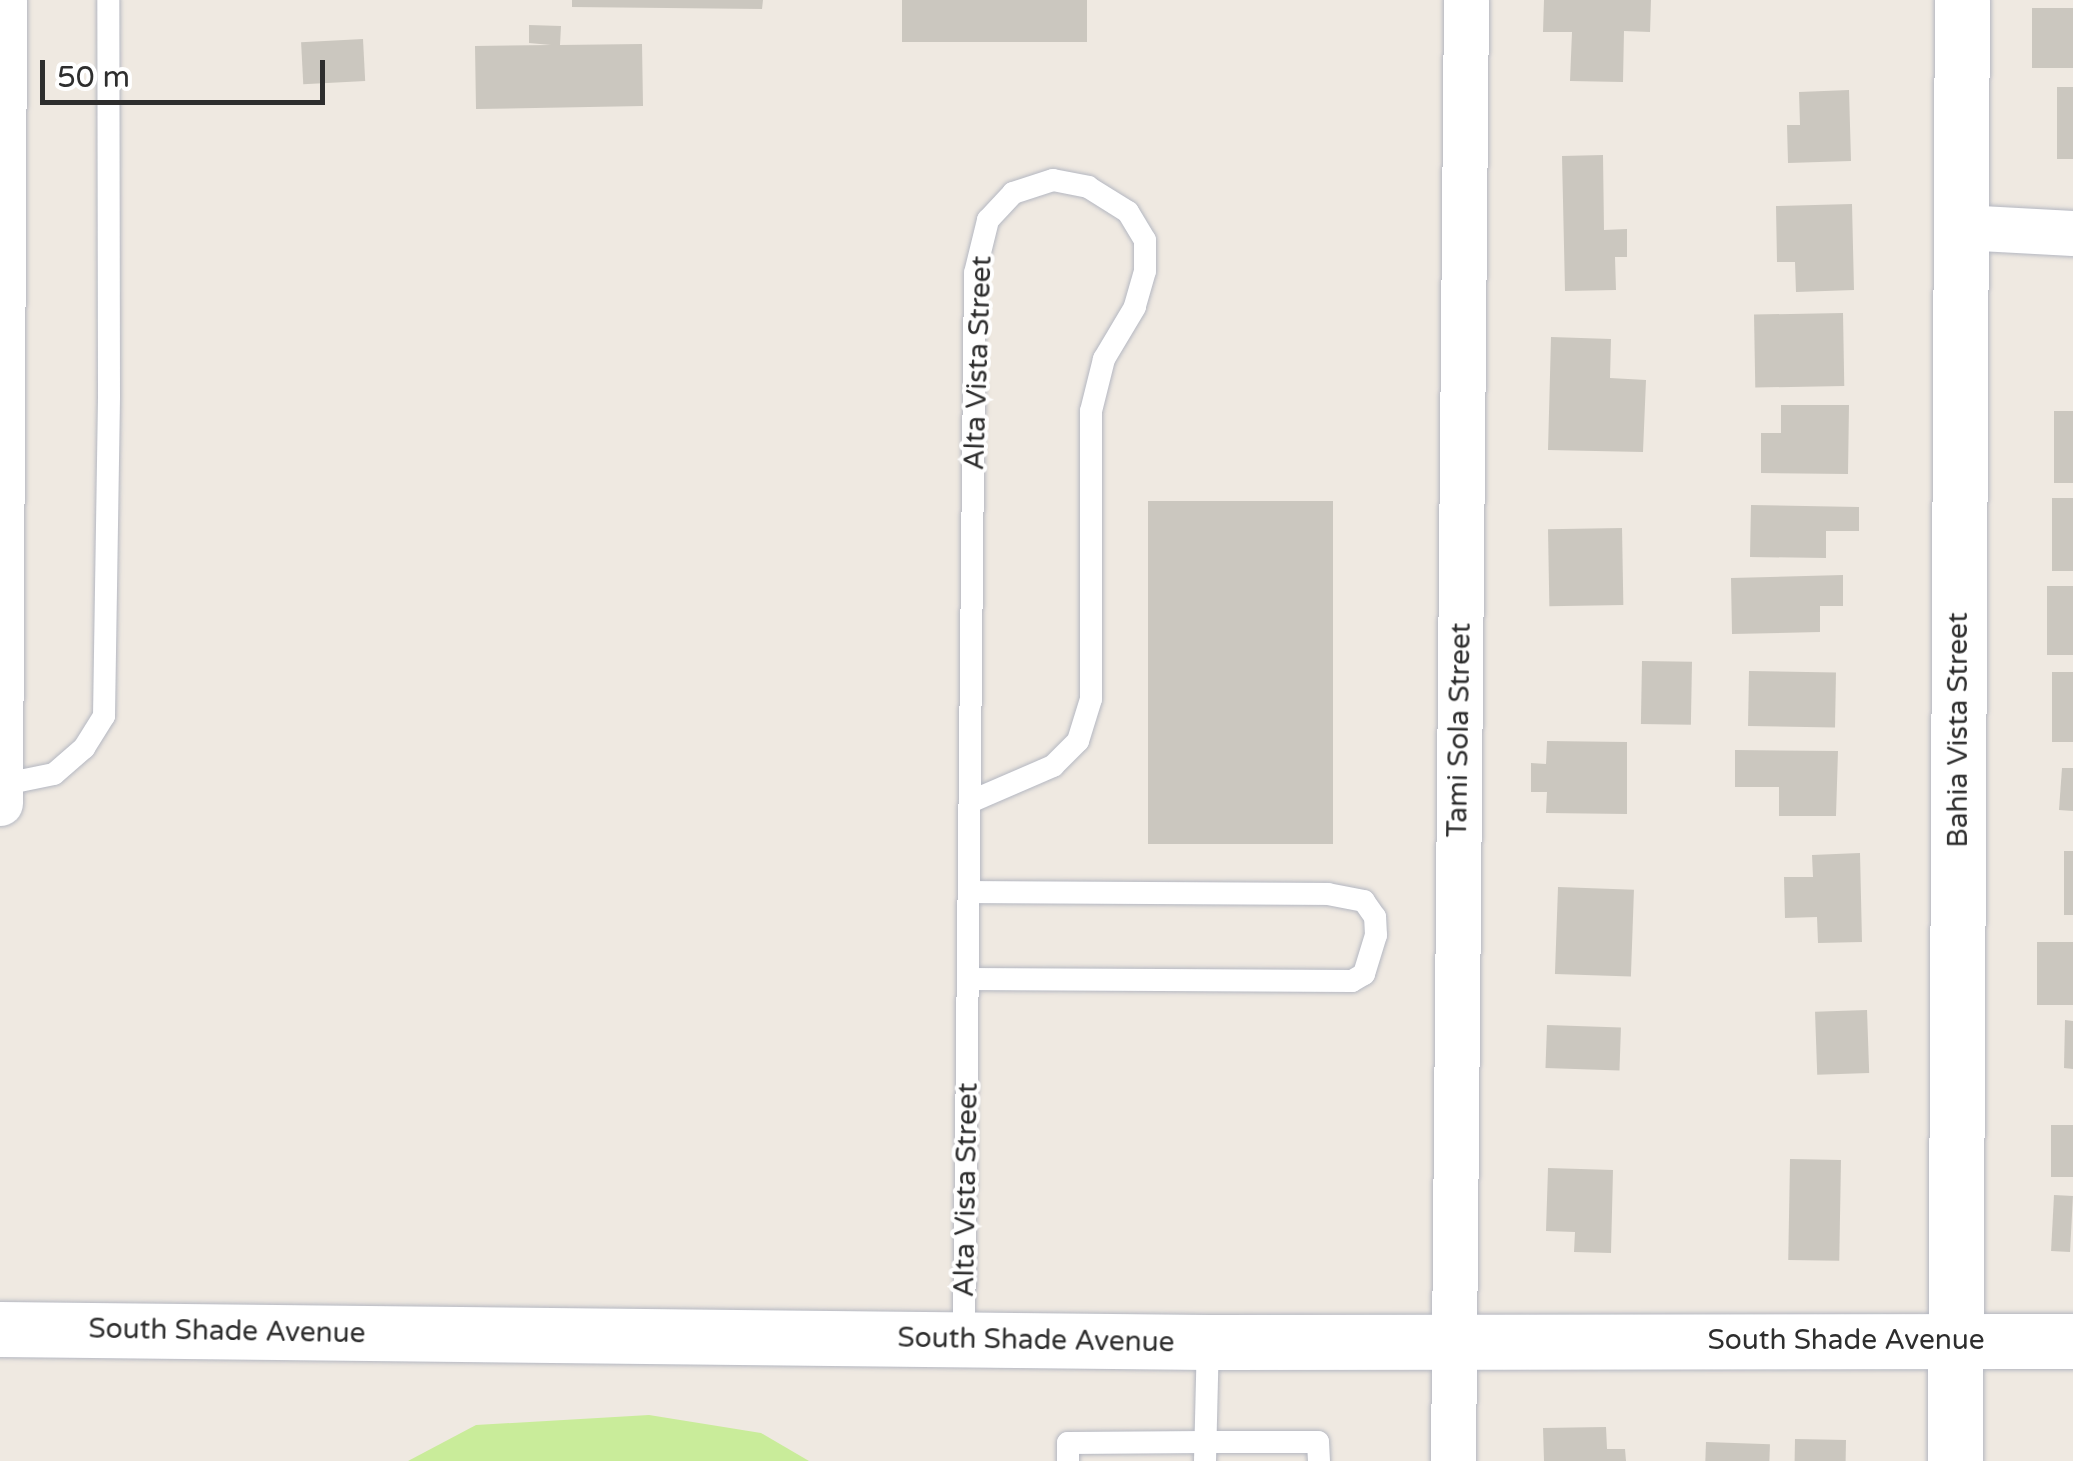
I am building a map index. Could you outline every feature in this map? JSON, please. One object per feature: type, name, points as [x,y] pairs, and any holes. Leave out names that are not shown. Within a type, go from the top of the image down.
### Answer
[{"type":"street","points":[[0,803],[4,0]]},
{"type":"street","name":"Tami Sola Street","points":[[1453,1461],[1466,0]]},
{"type":"street","name":"Bahia Vista Street","points":[[1955,1461],[1962,0]]},
{"type":"street","points":[[1961,227],[2073,233]]},
{"type":"street","name":"South Shade Avenue","points":[[0,1329],[1208,1342],[2073,1341]]},
{"type":"lane","points":[[0,785],[54,774],[84,748],[104,716],[108,0]]},
{"type":"lane","name":"Alta Vista Street","points":[[964,1339],[975,274],[988,220],[1012,193],[1053,180],[1088,186],[1128,212],[1145,240],[1145,271],[1135,307],[1104,359],[1091,411],[1091,699],[1078,741],[1053,766],[970,802]]},
{"type":"lane","points":[[968,979],[1352,982],[1364,974],[1376,935],[1374,916],[1364,901],[1328,894],[970,892]]},
{"type":"lane","points":[[1205,1452],[1208,1342]]},
{"type":"lane","points":[[1068,1461],[1068,1443],[1205,1452],[1318,1442],[1319,1461]]},
{"type":"green space","points":[[649,1415],[761,1433],[809,1461],[408,1461],[476,1425]]},
{"type":"building","points":[[572,0],[763,0],[762,9],[572,7]]},
{"type":"building","points":[[902,0],[1087,0],[1087,42],[902,42]]},
{"type":"building","points":[[1544,0],[1651,0],[1650,32],[1624,31],[1623,82],[1570,81],[1572,32],[1543,32]]},
{"type":"building","points":[[2032,8],[2073,8],[2073,68],[2032,68]]},
{"type":"building","points":[[529,25],[561,26],[560,45],[642,44],[643,106],[476,109],[475,46],[551,45],[529,43]]},
{"type":"building","points":[[363,39],[365,81],[303,84],[301,42]]},
{"type":"building","points":[[2057,87],[2073,87],[2073,159],[2057,159]]},
{"type":"building","points":[[1849,90],[1851,161],[1788,163],[1787,125],[1800,125],[1799,92]]},
{"type":"building","points":[[1603,155],[1604,230],[1627,229],[1627,257],[1615,257],[1616,290],[1565,291],[1562,156]]},
{"type":"building","points":[[1852,204],[1854,290],[1796,292],[1795,262],[1777,262],[1776,206]]},
{"type":"building","points":[[1843,313],[1844,386],[1755,388],[1754,315]]},
{"type":"building","points":[[1551,337],[1611,339],[1610,378],[1646,380],[1643,452],[1548,450]]},
{"type":"building","points":[[1781,405],[1849,405],[1848,474],[1761,473],[1761,433],[1781,433]]},
{"type":"building","points":[[2054,411],[2073,411],[2073,483],[2054,483]]},
{"type":"building","points":[[2052,498],[2073,498],[2073,571],[2052,571]]},
{"type":"building","points":[[1148,501],[1333,501],[1333,844],[1148,844]]},
{"type":"building","points":[[1751,505],[1859,507],[1859,531],[1826,531],[1826,558],[1750,557]]},
{"type":"building","points":[[1622,528],[1623,605],[1549,606],[1548,529]]},
{"type":"building","points":[[1843,575],[1843,606],[1820,606],[1820,632],[1732,634],[1731,578]]},
{"type":"building","points":[[2047,586],[2073,586],[2073,655],[2047,655]]},
{"type":"building","points":[[1642,661],[1692,662],[1691,725],[1641,724]]},
{"type":"building","points":[[1749,671],[1836,673],[1835,728],[1748,726]]},
{"type":"building","points":[[2052,672],[2073,672],[2073,742],[2052,742]]},
{"type":"building","points":[[1547,741],[1627,742],[1627,814],[1546,813],[1547,792],[1531,792],[1531,763],[1546,764]]},
{"type":"building","points":[[1735,750],[1838,751],[1836,816],[1779,816],[1779,787],[1735,787]]},
{"type":"building","points":[[2062,768],[2073,768],[2073,811],[2059,810]]},
{"type":"building","points":[[2064,851],[2073,851],[2073,915],[2064,915]]},
{"type":"building","points":[[1860,853],[1862,942],[1818,943],[1817,917],[1785,918],[1784,877],[1813,877],[1812,855]]},
{"type":"building","points":[[1558,887],[1634,890],[1631,977],[1555,974]]},
{"type":"building","points":[[2037,942],[2073,942],[2073,1005],[2037,1005]]},
{"type":"building","points":[[1867,1010],[1869,1073],[1817,1075],[1815,1012]]},
{"type":"building","points":[[2065,1020],[2073,1021],[2073,1069],[2064,1068]]},
{"type":"building","points":[[1547,1025],[1621,1028],[1619,1071],[1545,1068]]},
{"type":"building","points":[[2051,1125],[2073,1125],[2073,1177],[2051,1177]]},
{"type":"building","points":[[1790,1159],[1841,1160],[1839,1261],[1788,1260]]},
{"type":"building","points":[[1548,1168],[1613,1170],[1611,1253],[1574,1252],[1575,1232],[1546,1231]]},
{"type":"building","points":[[2054,1195],[2073,1196],[2070,1252],[2051,1251]]},
{"type":"building","points":[[1606,1427],[1607,1449],[1625,1449],[1626,1461],[1544,1461],[1543,1428]]},
{"type":"building","points":[[1795,1439],[1846,1440],[1846,1461],[1795,1461]]},
{"type":"building","points":[[1706,1442],[1770,1444],[1769,1461],[1705,1461]]}]
